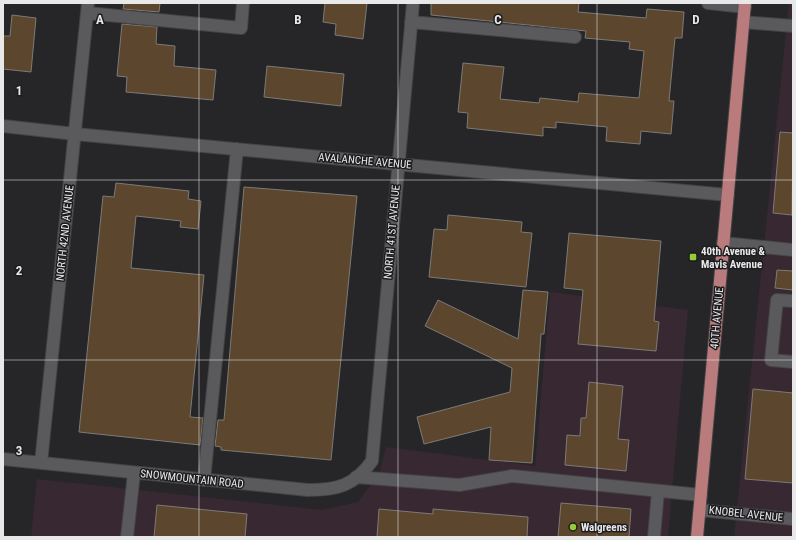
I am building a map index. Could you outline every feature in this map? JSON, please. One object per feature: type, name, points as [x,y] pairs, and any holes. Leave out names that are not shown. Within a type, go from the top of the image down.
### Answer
[{"type":"main road","name":"40TH AVENUE","points":[[697,537],[745,5]]},
{"type":"street","points":[[87,8],[241,28],[243,3]]},
{"type":"street","name":"NORTH 41ST AVENUE","points":[[372,461],[413,3]]},
{"type":"street","points":[[708,3],[745,5]]},
{"type":"street","name":"NORTH 42ND AVENUE","points":[[41,463],[87,8]]},
{"type":"street","points":[[412,22],[574,37]]},
{"type":"street","points":[[743,22],[793,26]]},
{"type":"street","name":"AVALANCHE AVENUE","points":[[3,126],[728,195]]},
{"type":"street","points":[[204,480],[237,149]]},
{"type":"street","points":[[723,243],[793,250]]},
{"type":"street","points":[[793,301],[777,300],[772,360],[793,362]]},
{"type":"street","name":"SNOWMOUNTAIN ROAD","points":[[3,459],[308,490],[325,490],[341,487],[365,470],[372,461]]},
{"type":"street","points":[[127,537],[134,473]]},
{"type":"street","points":[[356,477],[459,485],[512,476],[701,495]]},
{"type":"street","points":[[654,537],[658,491]]},
{"type":"street","name":"KNOBEL AVENUE","points":[[700,510],[793,519]]},
{"type":"shaded area","points":[[789,3],[793,3],[793,537],[734,537]]},
{"type":"shaded area","points":[[550,292],[688,310],[668,537],[31,537],[37,479],[322,510],[358,502],[379,474],[386,447],[535,466]]},
{"type":"building","points":[[124,3],[160,3],[159,12],[123,9]]},
{"type":"building","points":[[325,3],[367,3],[363,39],[335,35],[336,24],[323,22]]},
{"type":"building","points":[[431,3],[579,3],[578,12],[646,18],[647,9],[684,12],[682,38],[675,38],[669,101],[674,101],[671,134],[641,131],[640,144],[606,141],[607,127],[556,122],[556,128],[543,127],[543,136],[467,128],[468,113],[458,112],[463,63],[504,67],[500,99],[539,103],[540,98],[578,102],[579,93],[639,98],[644,51],[629,49],[630,42],[585,38],[586,31],[431,15]]},
{"type":"building","points":[[12,15],[36,18],[31,72],[3,69],[3,36],[10,36]]},
{"type":"building","points":[[122,24],[157,27],[156,44],[175,46],[174,66],[216,70],[213,100],[126,92],[127,77],[117,76]]},
{"type":"building","points":[[267,66],[344,74],[341,106],[264,97]]},
{"type":"building","points":[[780,132],[793,133],[792,215],[773,213]]},
{"type":"building","points":[[116,183],[189,191],[188,199],[201,201],[198,229],[180,227],[181,221],[136,216],[131,268],[204,275],[190,417],[203,418],[200,445],[79,432],[103,196],[114,197]]},
{"type":"building","points":[[244,187],[357,196],[331,460],[221,450],[221,447],[215,446],[218,420],[224,420]]},
{"type":"building","points":[[448,215],[522,222],[521,232],[532,233],[526,287],[429,277],[434,229],[447,230]]},
{"type":"building","points":[[569,233],[661,241],[654,321],[659,322],[656,351],[578,344],[583,290],[564,288]]},
{"type":"building","points":[[777,270],[793,271],[793,290],[775,288]]},
{"type":"building","points":[[523,290],[548,292],[544,334],[541,334],[532,463],[489,460],[491,427],[424,444],[417,417],[510,392],[512,368],[425,326],[438,300],[518,339]]},
{"type":"building","points":[[589,382],[623,386],[618,439],[629,440],[626,471],[565,465],[567,435],[580,436],[581,418],[586,418]]},
{"type":"building","points":[[753,389],[793,393],[793,483],[745,479]]},
{"type":"building","points":[[561,503],[631,509],[629,537],[558,537]]},
{"type":"building","points":[[157,505],[247,514],[245,537],[154,537]]},
{"type":"building","points":[[379,509],[433,514],[433,509],[528,517],[527,537],[377,537]]},
{"type":"place","name":"40th Avenue & Mavis Avenue","points":[[693,257]]},
{"type":"place","name":"Walgreens","points":[[573,527]]}]
